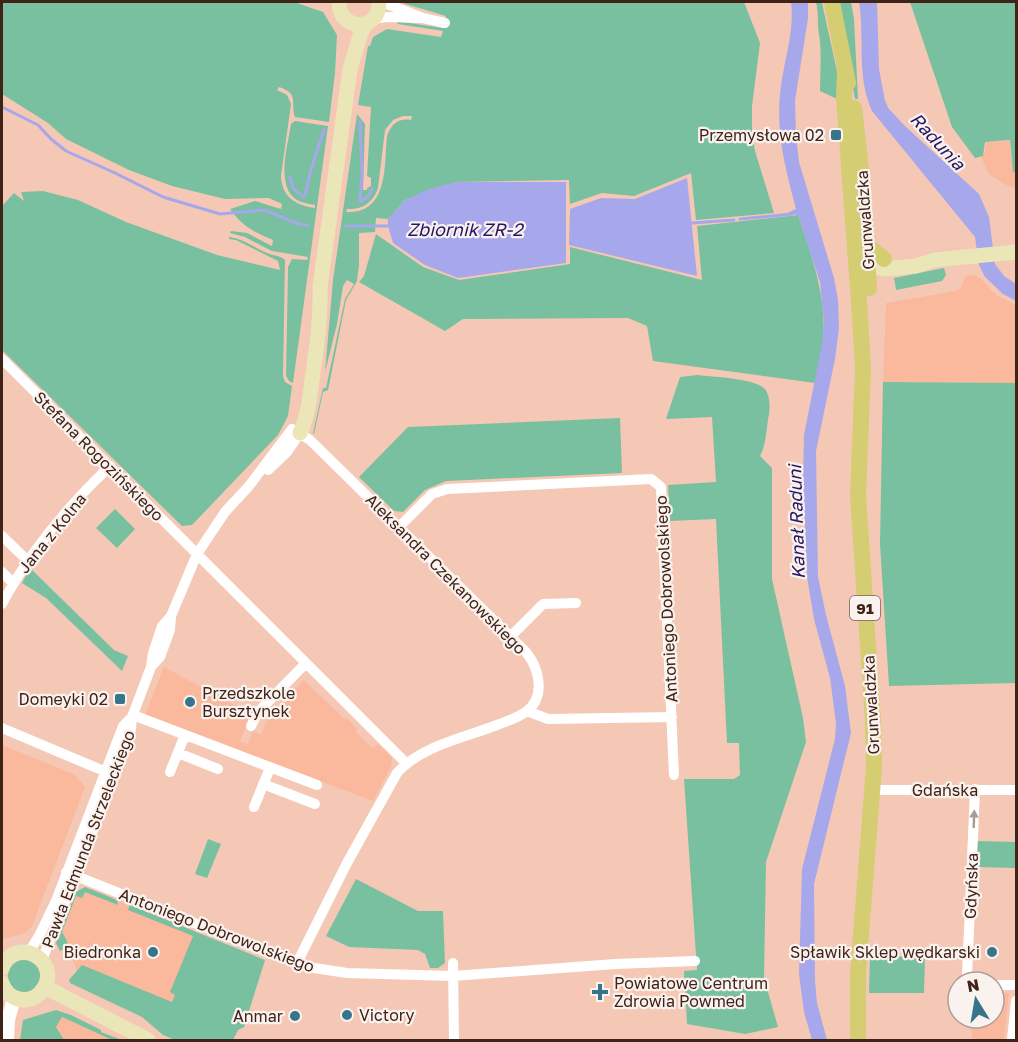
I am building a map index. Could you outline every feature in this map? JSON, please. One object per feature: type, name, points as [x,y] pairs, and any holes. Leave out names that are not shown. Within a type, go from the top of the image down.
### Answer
[{"type":"main road","name":"Pawła Edmunda Strzeleckiego","points":[[296,431],[310,325],[320,287],[350,69],[361,32],[378,12],[381,2]]},
{"type":"main road","name":"Grunwaldzka","points":[[832,2],[844,73],[856,119],[868,244],[862,267]]},
{"type":"main road","points":[[342,11],[356,24],[370,21]]},
{"type":"main road","name":"Pawła Edmunda Strzeleckiego","points":[[342,11],[350,69]]},
{"type":"main road","name":"Grunwaldzka","points":[[844,73],[844,108],[870,319],[868,346],[862,369],[858,495],[873,722],[873,790],[858,973],[858,1041]]},
{"type":"main road","points":[[868,244],[884,259]]},
{"type":"main road","points":[[862,267],[886,269],[916,266],[934,260],[1011,252]]},
{"type":"main road","points":[[862,267],[884,259],[915,256],[934,260]]},
{"type":"main road","points":[[2,965],[14,954],[35,956],[48,973],[45,987],[35,997],[21,1000],[14,998],[7,993],[2,983]]},
{"type":"main road","points":[[45,987],[148,1041]]},
{"type":"street","points":[[327,2],[342,11]]},
{"type":"street","points":[[381,2],[423,18],[444,23]]},
{"type":"street","points":[[370,21],[386,17],[423,18]]},
{"type":"street","name":"Stefana Rogozińskiego","points":[[2,359],[406,763]]},
{"type":"street","name":"Pawła Edmunda Strzeleckiego","points":[[35,956],[110,773],[123,726],[132,716],[151,667],[162,626],[171,616],[197,554],[225,512],[296,431]]},
{"type":"street","name":"Aleksandra Czekanowskiego","points":[[296,431],[310,440],[531,659],[538,673],[537,693],[527,711]]},
{"type":"street","name":"Jana z Kolna","points":[[2,604],[27,560],[110,466]]},
{"type":"street","name":"Antoniego Dobrowolskiego","points":[[399,527],[432,494],[447,489],[651,479],[661,487],[674,775]]},
{"type":"street","points":[[2,536],[27,560]]},
{"type":"street","points":[[2,572],[13,583]]},
{"type":"street","points":[[510,637],[543,604],[576,603]]},
{"type":"street","points":[[251,726],[258,712],[306,663]]},
{"type":"street","points":[[297,963],[371,818],[393,779],[406,763],[433,749],[510,720],[527,711],[548,719],[672,717]]},
{"type":"street","points":[[132,716],[317,785]]},
{"type":"street","points":[[2,728],[110,773]]},
{"type":"street","points":[[170,772],[185,735]]},
{"type":"street","points":[[178,753],[218,769]]},
{"type":"street","points":[[254,807],[270,768]]},
{"type":"street","points":[[263,784],[315,804]]},
{"type":"street","name":"Gdyńska","points":[[967,970],[975,789]]},
{"type":"street","name":"Gdańska","points":[[873,790],[1017,790]]},
{"type":"street","name":"Antoniego Dobrowolskiego","points":[[70,874],[297,963],[347,973],[453,976],[605,964],[695,961]]},
{"type":"street","points":[[453,963],[454,1041]]},
{"type":"street","points":[[7,1041],[8,1020],[14,998]]},
{"type":"street","points":[[1012,1041],[1017,1001]]},
{"type":"shaded area","points":[[1009,141],[1013,172],[1016,173],[1016,188],[1004,184],[989,174],[981,157],[985,153],[986,142]]},
{"type":"shaded area","points":[[973,275],[980,278],[996,295],[1016,305],[1016,383],[883,382],[886,303],[956,291],[961,287],[966,276]]},
{"type":"shaded area","points":[[164,667],[249,713],[250,716],[240,741],[248,744],[253,731],[261,735],[266,722],[296,692],[295,690],[304,680],[357,729],[355,731],[373,749],[378,744],[392,758],[391,766],[373,801],[145,715]]},
{"type":"shaded area","points":[[2,745],[74,774],[85,787],[32,926],[25,933],[3,939],[2,938]]},
{"type":"shaded area","points":[[91,889],[205,936],[170,1020],[80,977],[60,933],[76,892]]},
{"type":"shaded area","points":[[1006,993],[1009,993],[1006,1021]]},
{"type":"shaded area","points":[[61,1017],[72,1022],[112,1040],[49,1040]]},
{"type":"shaded area","points":[[972,1030],[1005,1030],[1004,1040],[972,1040]]},
{"type":"green space","points":[[2,2],[294,2],[323,12],[337,35],[329,122],[295,117],[290,93],[279,87],[277,90],[287,95],[291,104],[282,183],[291,199],[308,207],[315,208],[315,205],[297,200],[286,186],[285,165],[291,124],[295,121],[328,126],[293,383],[286,376],[288,267],[292,259],[307,260],[308,257],[272,251],[245,237],[230,233],[231,231],[247,233],[272,246],[273,240],[249,228],[230,209],[255,201],[281,209],[282,204],[269,198],[225,199],[172,186],[129,170],[66,139],[48,123],[2,94]]},
{"type":"green space","points":[[399,2],[744,2],[760,43],[752,106],[752,133],[755,151],[774,213],[696,220],[691,173],[634,196],[602,193],[570,204],[569,180],[456,182],[405,200],[388,219],[376,218],[375,232],[359,233],[357,281],[346,300],[328,390],[323,392],[314,434],[323,388],[326,388],[345,299],[354,284],[347,280],[343,286],[337,324],[325,372],[333,280],[357,114],[365,124],[363,190],[371,186],[371,178],[367,176],[371,107],[358,105],[368,46],[373,37],[387,29],[441,37],[443,31],[398,24],[396,21],[443,28],[446,16]],"holes":[[[403,116],[412,116],[411,120],[403,120],[393,125],[387,136],[384,174],[377,197],[360,211],[346,212],[347,209],[357,208],[373,198],[378,188],[385,130],[393,120]]]},
{"type":"green space","points":[[816,2],[822,2],[840,85],[837,99],[820,91],[820,48]]},
{"type":"green space","points":[[837,2],[851,2],[858,99],[855,99]]},
{"type":"green space","points":[[910,2],[1016,2],[1016,172],[1013,172],[1010,140],[985,142],[983,156],[975,158],[952,127]]},
{"type":"green space","points":[[43,191],[78,200],[126,222],[217,255],[280,270],[278,261],[229,237],[244,241],[285,260],[283,376],[285,382],[292,386],[288,416],[278,435],[192,525],[182,526],[2,350],[2,206],[14,193],[24,201],[21,192]]},
{"type":"green space","points":[[798,215],[817,277],[823,309],[823,341],[815,383],[653,361],[647,326],[628,318],[463,319],[445,331],[359,282],[364,276],[376,234],[423,267],[459,280],[570,264],[570,247],[702,280],[697,226]]},
{"type":"green space","points":[[944,268],[946,275],[942,281],[896,290],[894,278]]},
{"type":"green space","points":[[697,375],[752,382],[765,389],[768,396],[769,416],[765,443],[760,456],[772,468],[772,579],[803,718],[806,742],[766,862],[764,978],[778,1027],[745,1034],[687,1024],[684,971],[697,970],[684,779],[734,779],[740,775],[739,743],[727,743],[716,519],[670,521],[668,485],[716,482],[712,417],[666,419],[680,377]]},
{"type":"green space","points":[[883,382],[1016,383],[1016,683],[889,686],[880,544]]},
{"type":"green space","points":[[620,418],[622,473],[446,481],[425,490],[403,512],[394,511],[359,477],[408,427]]},
{"type":"green space","points":[[115,509],[135,529],[117,548],[96,528]]},
{"type":"green space","points":[[30,568],[114,650],[128,656],[122,671],[46,598],[22,583]]},
{"type":"green space","points":[[208,839],[221,844],[207,878],[195,874]]},
{"type":"green space","points":[[977,841],[1016,842],[1016,868],[976,867]]},
{"type":"green space","points":[[356,879],[418,911],[443,911],[445,963],[438,968],[430,968],[425,954],[418,950],[349,947],[326,936]]},
{"type":"green space","points":[[85,887],[117,900],[118,905],[85,892],[82,898],[76,896],[62,932],[70,947],[60,951],[56,943],[76,892]]},
{"type":"green space","points":[[130,905],[265,960],[244,1027],[238,1030],[233,1040],[175,1040],[163,1035],[142,1017],[70,983],[69,980],[82,965],[172,1002],[175,995],[170,992],[193,936],[128,910]]},
{"type":"green space","points":[[870,956],[925,957],[924,993],[869,993]]},
{"type":"green space","points":[[24,960],[35,965],[40,976],[35,987],[24,992],[13,987],[8,976],[13,965]]},
{"type":"green space","points":[[56,1010],[122,1040],[112,1040],[62,1017],[56,1027],[64,1040],[20,1040],[23,1020]]},
{"type":"water","points":[[791,2],[808,2],[808,18],[795,101],[796,137],[799,162],[834,278],[839,328],[816,451],[818,577],[845,686],[851,733],[814,884],[815,981],[817,1003],[827,1040],[812,1040],[804,1012],[799,974],[802,869],[835,739],[836,723],[830,678],[814,619],[807,577],[803,477],[804,435],[822,344],[824,322],[820,282],[798,215],[788,214],[796,209],[783,152],[779,109],[781,82],[791,25]]},
{"type":"water","points":[[859,2],[877,2],[879,69],[885,101],[889,109],[979,194],[989,217],[995,264],[1004,276],[1016,284],[1016,301],[1003,294],[985,277],[979,265],[975,237],[872,111],[862,70]]},
{"type":"water","name":"Zbiornik ZR-2","points":[[687,178],[697,276],[569,245],[570,209],[601,198],[635,199]]},
{"type":"water","name":"Zbiornik ZR-2","points":[[456,182],[566,182],[566,263],[458,278],[425,265],[393,243],[388,219],[405,200],[429,189]]},
{"type":"waterway","points":[[2,107],[38,125],[66,151],[163,197],[220,214],[264,210],[299,224],[308,225]]},
{"type":"waterway","points":[[360,121],[362,176],[360,200]]},
{"type":"waterway","points":[[305,195],[324,129]]},
{"type":"waterway","points":[[290,177],[293,188],[303,197]]},
{"type":"waterway","points":[[360,202],[368,197],[372,189]]},
{"type":"waterway","points":[[740,219],[792,214]]},
{"type":"waterway","points":[[692,223],[734,220]]},
{"type":"waterway","points":[[346,226],[388,226]]},
{"type":"place","name":"Przemysłowa 02","points":[[836,135]]},
{"type":"place","name":"Domeyki 02","points":[[120,699]]},
{"type":"place","name":"Przedszkole Bursztynek","points":[[190,702]]},
{"type":"place","name":"Biedronka","points":[[153,952]]},
{"type":"place","name":"Spławik Sklep wędkarski","points":[[992,952]]},
{"type":"place","name":"Powiatowe Centrum Zdrowia Powmed","points":[[600,992]]},
{"type":"place","name":"Victory","points":[[347,1015]]},
{"type":"place","name":"Anmar","points":[[295,1016]]},
{"type":"water label","name":"Radunia","points":[[938,141]]},
{"type":"water label","name":"Kanał Raduni","points":[[796,522]]}]
